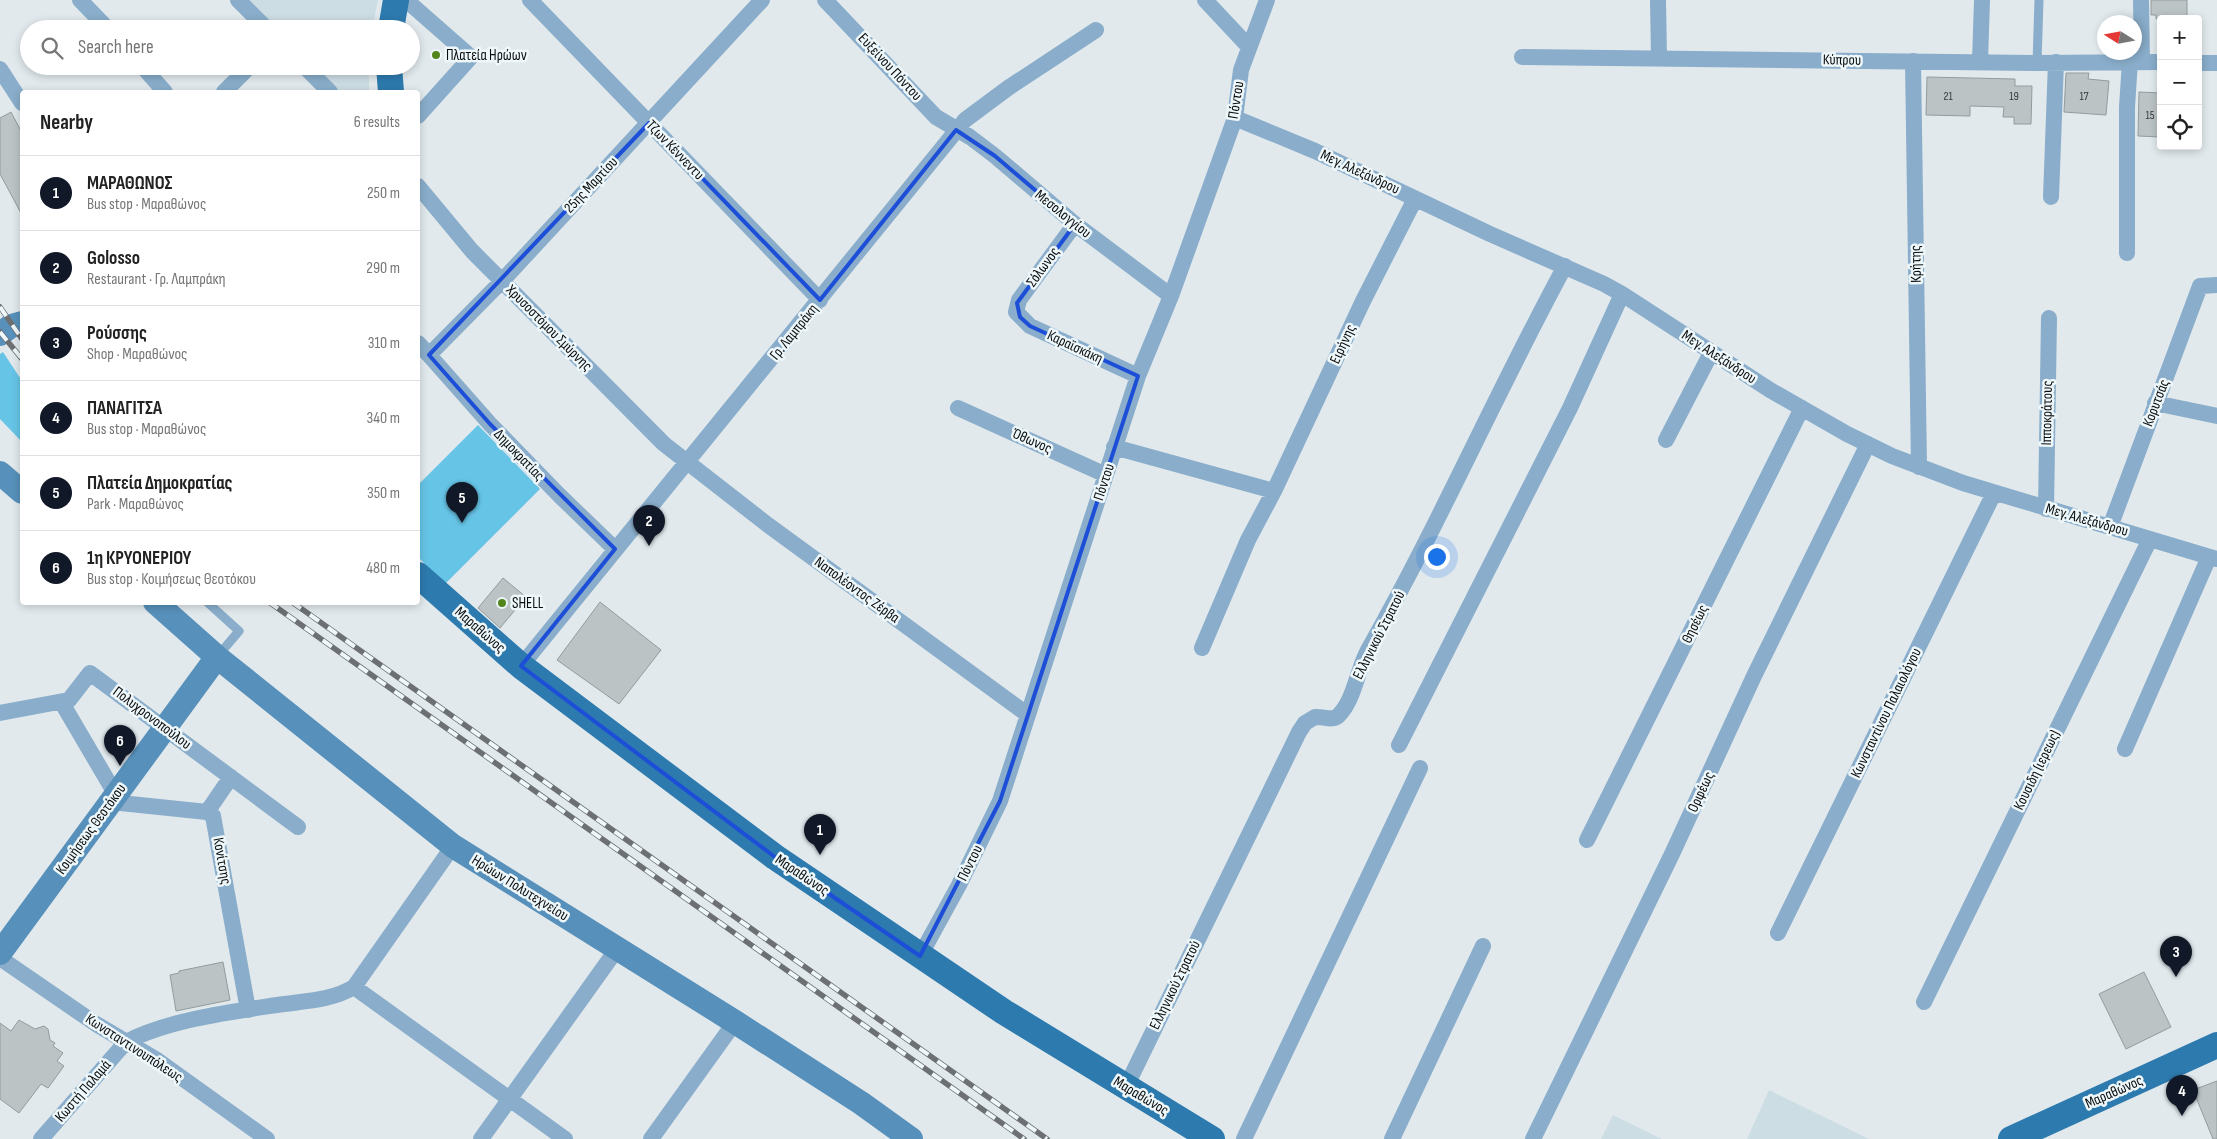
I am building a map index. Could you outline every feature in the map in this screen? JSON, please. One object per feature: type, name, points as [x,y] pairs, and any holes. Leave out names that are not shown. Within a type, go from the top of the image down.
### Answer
[{"type":"main road","points":[[393,20],[396,0]]},
{"type":"main road","points":[[390,75],[391,90]]},
{"type":"main road","name":"Μαραθώνος","points":[[420,577],[521,666],[775,857],[1004,1012],[1212,1139]]},
{"type":"main road","name":"Μαραθώνος","points":[[2011,1139],[2217,1045]]},
{"type":"street","points":[[80,0],[99,20]]},
{"type":"street","points":[[238,0],[258,20]]},
{"type":"street","points":[[406,0],[471,57],[420,114]]},
{"type":"street","name":"Τζων Κέννεντυ","points":[[530,0],[820,300]]},
{"type":"street","name":"25ης Μαρτίου","points":[[429,355],[502,281],[762,0]]},
{"type":"street","name":"Ευξείνου Πόντου","points":[[826,0],[936,117],[956,130]]},
{"type":"street","points":[[1205,0],[1249,47]]},
{"type":"street","name":"Πόντου","points":[[920,956],[951,901],[1000,801],[1138,376],[1171,296],[1235,118],[1241,70],[1266,0]]},
{"type":"street","points":[[1658,0],[1659,57]]},
{"type":"street","points":[[1980,62],[1982,0]]},
{"type":"street","points":[[2127,254],[2127,107],[2136,61],[2141,0]]},
{"type":"street","name":"Γρ. Λαμπράκη","points":[[521,666],[820,300],[956,130],[973,113],[1096,30]]},
{"type":"street","name":"Κύπρου","points":[[1522,58],[1659,57],[2037,63],[2157,62]]},
{"type":"street","name":"Κρήτης","points":[[1914,61],[1919,467]]},
{"type":"street","points":[[2051,197],[2056,62]]},
{"type":"street","points":[[2202,62],[2217,63]]},
{"type":"street","points":[[0,69],[20,100]]},
{"type":"street","points":[[150,75],[163,90]]},
{"type":"street","points":[[226,90],[241,75]]},
{"type":"street","points":[[313,75],[328,90]]},
{"type":"street","name":"Μεγ. Αλεξάνδρου","points":[[1235,118],[1315,151],[1498,238],[1564,266],[1622,294],[1711,353],[1802,408],[1868,444],[1919,467],[1994,493],[2213,558]]},
{"type":"street","name":"Μεσολογγίου","points":[[956,130],[995,156],[1075,224],[1171,296]]},
{"type":"street","name":"Χρυσοστόμου Σμύρνης","points":[[420,188],[457,234],[502,281],[650,431],[686,464]]},
{"type":"street","name":"Ειρήνης","points":[[1202,648],[1231,576],[1274,491],[1363,301],[1415,199]]},
{"type":"street","name":"Σόλωνος","points":[[1016,312],[1019,300],[1075,224]]},
{"type":"street","name":"Ελληνικού Στρατού","points":[[1126,1087],[1305,723],[1314,717],[1333,719],[1338,717],[1347,703],[1364,658],[1430,536],[1496,398],[1564,266]]},
{"type":"street","name":"Κορυτσάς","points":[[2110,527],[2200,286],[2212,285]]},
{"type":"street","points":[[1399,745],[1570,408],[1622,294]]},
{"type":"street","name":"Καραϊσκάκη","points":[[1016,312],[1030,326],[1138,376]]},
{"type":"street","name":"Ιπποκράτους","points":[[2046,509],[2049,318]]},
{"type":"street","points":[[0,334],[11,326],[20,324]]},
{"type":"street","points":[[420,345],[429,355]]},
{"type":"street","points":[[1666,440],[1711,353]]},
{"type":"street","name":"Δημοκρατίας","points":[[429,355],[514,450],[615,549]]},
{"type":"street","points":[[2155,403],[2217,416]]},
{"type":"street","name":"Όθωνος","points":[[958,408],[1106,475]]},
{"type":"street","name":"Θησέως","points":[[1587,840],[1802,408]]},
{"type":"street","name":"Ορφέως","points":[[1533,1139],[1672,854],[1754,676],[1868,444]]},
{"type":"street","points":[[1114,447],[1274,491]]},
{"type":"street","name":"Ναπολέοντος Ζέρβα","points":[[686,464],[1028,715]]},
{"type":"street","points":[[0,473],[20,490]]},
{"type":"street","name":"Κωνσταντίνου Παλαιολόγου","points":[[1778,933],[1994,493]]},
{"type":"street","name":"Κουσιδη (ιερεως)","points":[[1924,1002],[2150,539]]},
{"type":"street","points":[[2125,749],[2213,558]]},
{"type":"street","name":"Ηρώων Πολυτεχνείου","points":[[158,605],[217,657],[453,846],[735,1022],[861,1103],[911,1139]]},
{"type":"street","name":"Κοιμήσεως Θεοτόκου","points":[[0,953],[217,657]]},
{"type":"street","name":"Πολυχρονοπούλου","points":[[62,703],[73,696],[90,673],[298,827]]},
{"type":"street","points":[[0,713],[62,703],[113,799],[207,812],[231,777]]},
{"type":"street","points":[[1244,1139],[1420,768]]},
{"type":"street","name":"Κονίτσης","points":[[207,812],[214,819],[248,1010]]},
{"type":"street","points":[[126,1042],[141,1034],[168,1026],[248,1010],[339,996],[354,987],[453,846]]},
{"type":"street","points":[[1392,1139],[1482,946]]},
{"type":"street","points":[[481,1139],[617,948]]},
{"type":"street","name":"Κωνσταντινουπόλεως","points":[[0,958],[96,1024],[157,1060],[267,1139]]},
{"type":"street","points":[[354,987],[565,1139]]},
{"type":"street","points":[[651,1139],[735,1022]]},
{"type":"street","name":"Κωστή Παλαμά","points":[[41,1139],[126,1042]]},
{"type":"lane","points":[[2037,63],[2038,0]]},
{"type":"lane","points":[[210,605],[239,631],[217,657]]},
{"type":"highlighted area","points":[[649,123],[820,300],[956,130],[995,156],[1075,224],[1017,303],[1020,317],[1030,326],[1138,376],[1000,801],[920,956],[775,857],[521,666],[615,549],[490,424],[429,355]]},
{"type":"shaded area","points":[[244,0],[378,0],[374,20],[264,20]]},
{"type":"shaded area","points":[[319,75],[369,75],[369,90],[334,90]]},
{"type":"shaded area","points":[[3,352],[20,378],[20,440],[0,419],[0,354]]},
{"type":"shaded area","points":[[478,425],[540,489],[445,584],[420,559],[420,483]]},
{"type":"shaded area","points":[[1769,1090],[1869,1139],[1747,1139]]},
{"type":"shaded area","points":[[1613,1115],[1662,1139],[1601,1139]]},
{"type":"building","points":[[2151,0],[2187,0],[2187,15],[2157,15],[2156,19],[2156,15],[2151,15]]},
{"type":"building","points":[[2066,73],[2089,73],[2088,79],[2109,81],[2106,115],[2064,112]]},
{"type":"building","points":[[1927,77],[2015,79],[2015,86],[2032,86],[2031,124],[2014,124],[2014,117],[2003,117],[2004,107],[1970,106],[1970,116],[1926,115]]},
{"type":"building","points":[[2139,92],[2157,93],[2157,137],[2138,136]]},
{"type":"building","points":[[11,112],[20,129],[20,211],[0,174],[0,118]]},
{"type":"building","name":"SHELL","points":[[503,578],[526,597],[500,628],[478,608]]},
{"type":"building","points":[[600,602],[661,650],[619,704],[557,660]]},
{"type":"building","points":[[223,962],[230,1000],[176,1011],[170,975],[179,973],[179,971]]},
{"type":"building","points":[[2144,972],[2171,1027],[2126,1049],[2099,994]]},
{"type":"building","points":[[19,1020],[35,1029],[44,1026],[48,1029],[50,1040],[55,1043],[53,1046],[63,1053],[57,1061],[64,1066],[48,1088],[41,1084],[19,1113],[0,1099],[0,1023],[11,1031]]},
{"type":"building","points":[[2217,1081],[2217,1139],[2213,1139],[2193,1090]]},
{"type":"railway","points":[[0,307],[20,336]]},
{"type":"railway","points":[[0,332],[20,357]]},
{"type":"railway","points":[[273,605],[1024,1139]]},
{"type":"railway","points":[[296,605],[1047,1139]]},
{"type":"place","name":"Πλατεία Ηρώων","points":[[436,55]]},
{"type":"place","name":"Πλατεία Δημοκρατίας","points":[[462,523]]},
{"type":"place","name":"Golosso","points":[[649,546]]},
{"type":"place","name":"SHELL","points":[[502,603]]},
{"type":"place","name":"1η ΚΡΥΟΝΕΡΙΟΥ","points":[[120,766]]},
{"type":"place","name":"ΜΑΡΑΘΩΝΟΣ","points":[[820,855]]},
{"type":"place","name":"Ρούσσης","points":[[2176,977]]},
{"type":"place","name":"ΠΑΝΑΓΙΤΣΑ","points":[[2182,1116]]}]
